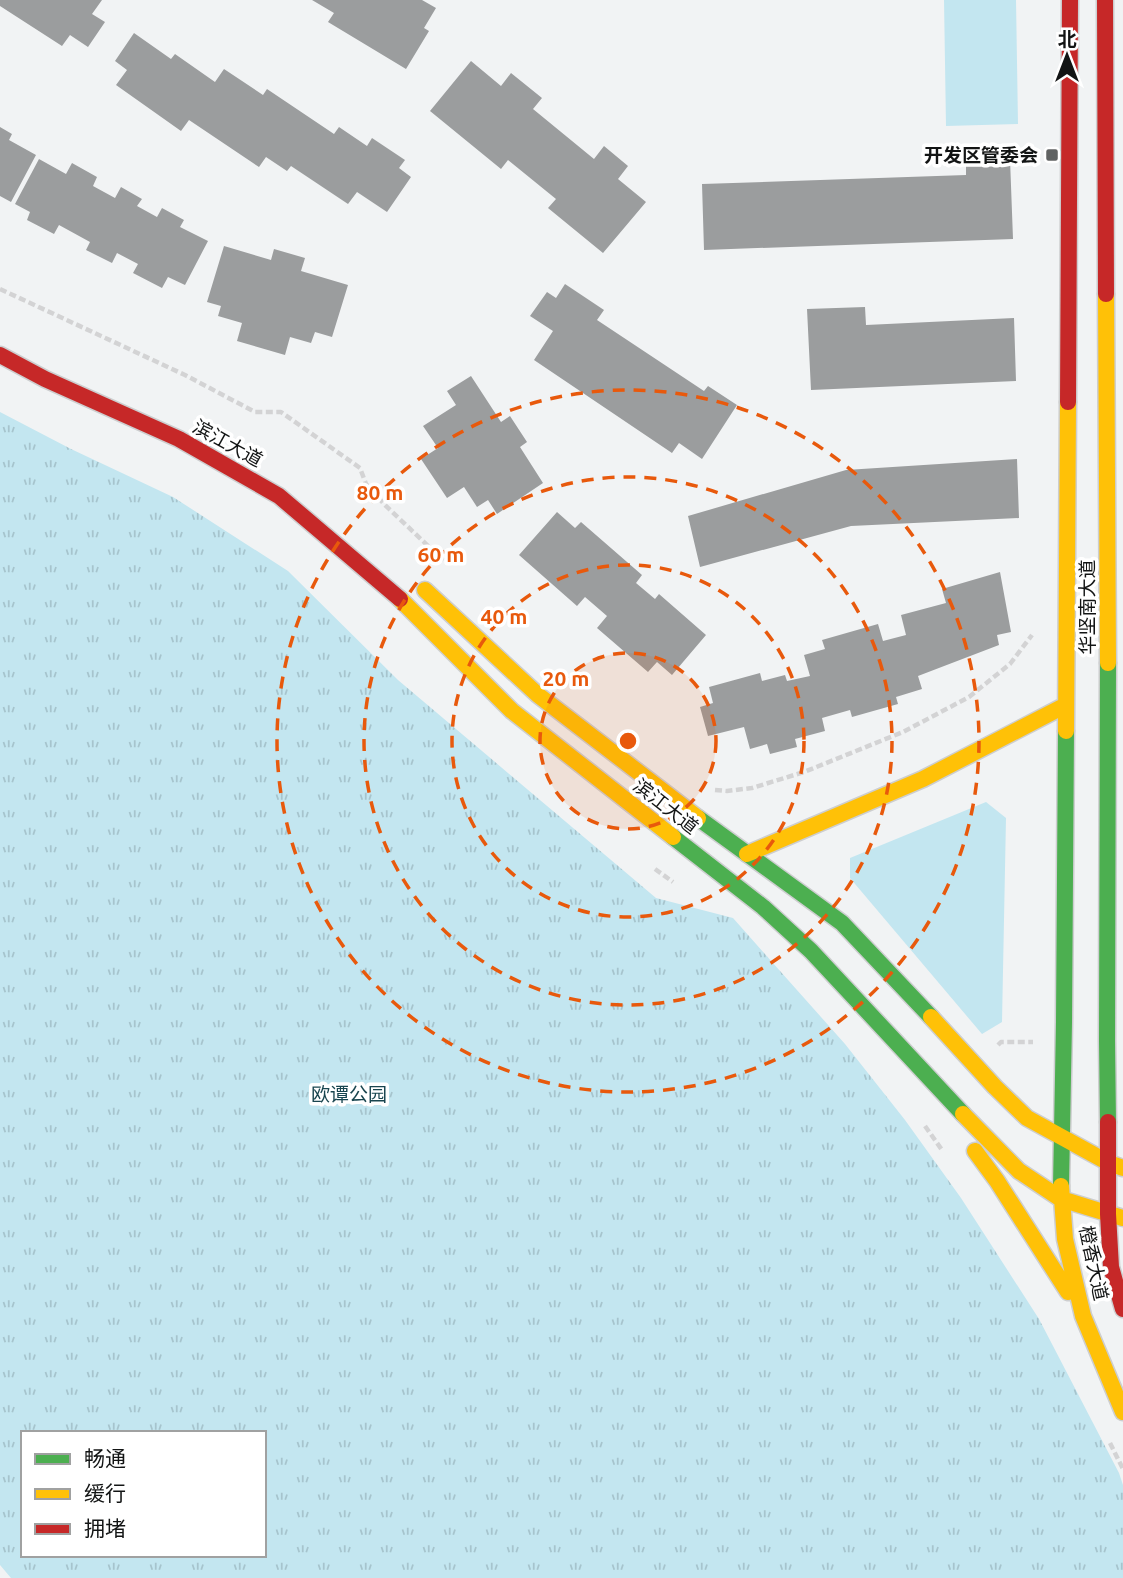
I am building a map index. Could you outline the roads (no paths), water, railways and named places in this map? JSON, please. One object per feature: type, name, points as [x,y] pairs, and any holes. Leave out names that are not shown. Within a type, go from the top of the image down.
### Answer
[{"type":"main road","name":"华坚南大道","points":[[1070,0],[1087,21],[1108,691],[1107,1041],[1116,1165],[1116,1216]]},
{"type":"main road","name":"华坚南大道","points":[[1061,1199],[1066,705],[1087,21],[1105,0]]},
{"type":"main road","points":[[1087,21],[1123,21]]},
{"type":"main road","name":"滨江大道","points":[[0,355],[45,379],[178,439],[279,496],[395,594],[512,711],[764,907],[811,951],[890,1038],[1019,1171],[1061,1199],[1116,1216]]},
{"type":"main road","name":"滨江大道","points":[[415,582],[538,695],[685,809],[842,923],[1027,1118],[1116,1165]]},
{"type":"main road","points":[[747,854],[923,779],[1066,705]]},
{"type":"main road","points":[[890,1038],[997,1181],[1083,1316]]},
{"type":"main road","name":"橙香大道","points":[[1061,1199],[1065,1239],[1083,1316],[1123,1412]]},
{"type":"main road","name":"橙香大道","points":[[1116,1216],[1111,1267],[1123,1309]]},
{"type":"place","name":"开发区管委会","points":[[1052,155]]},
{"type":"park label","name":"欧谭公园","points":[[349,1094]]}]
